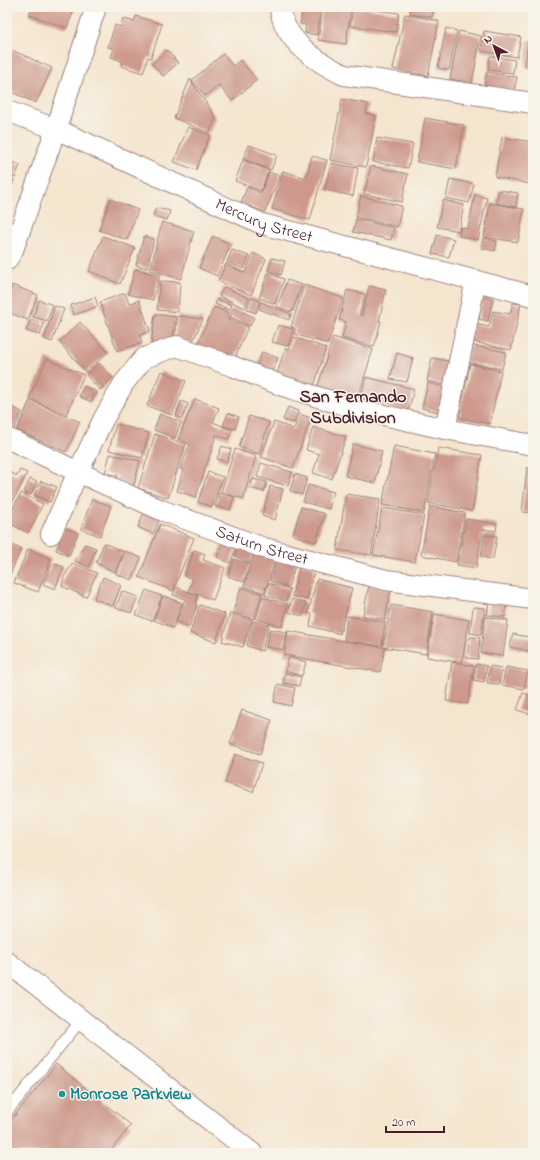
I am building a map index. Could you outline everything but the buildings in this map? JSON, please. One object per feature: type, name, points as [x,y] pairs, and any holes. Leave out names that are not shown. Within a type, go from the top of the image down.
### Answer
[{"type":"street","points":[[7,260],[13,250],[56,128],[96,7]]},
{"type":"street","points":[[280,7],[281,18],[297,43],[325,66],[344,75],[533,103]]},
{"type":"street","name":"Mercury Street","points":[[7,111],[56,128],[262,224],[533,296]]},
{"type":"street","points":[[445,429],[476,280]]},
{"type":"street","points":[[51,534],[103,420],[124,383],[144,358],[177,346],[283,386],[353,408],[445,429],[533,445]]},
{"type":"street","name":"Saturn Street","points":[[7,438],[161,510],[264,548],[386,580],[533,599]]},
{"type":"street","points":[[7,962],[252,1153]]},
{"type":"lane","points":[[7,1112],[82,1019]]},
{"type":"place","name":"Monrose Parkview","points":[[62,1094]]},
{"type":"district","name":"San Fernando Subdivision","points":[[353,408]]}]
